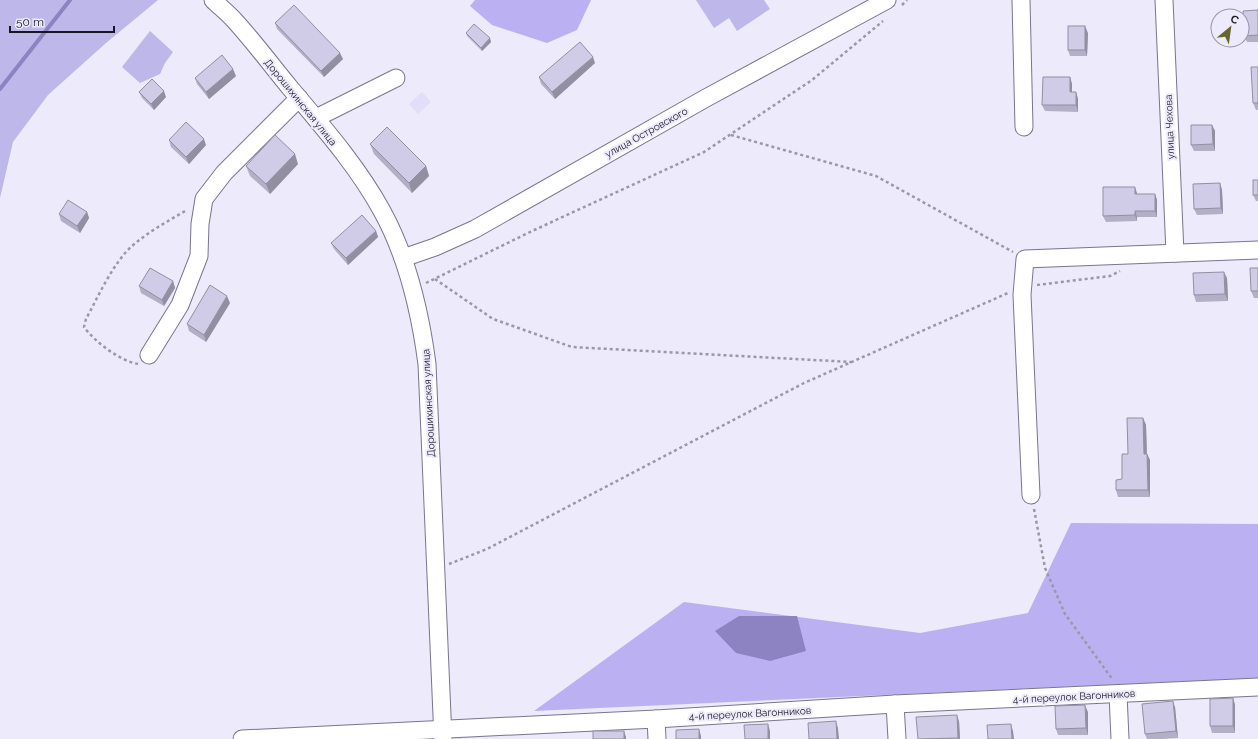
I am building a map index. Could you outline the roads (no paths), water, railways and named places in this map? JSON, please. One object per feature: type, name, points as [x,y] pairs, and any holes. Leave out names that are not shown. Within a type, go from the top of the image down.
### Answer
[{"type":"street","name":"Дорошихинская улица","points":[[213,0],[234,20],[316,118],[370,190],[388,223],[403,258],[420,323],[427,364],[443,734]]},
{"type":"street","points":[[1020,0],[1024,127]]},
{"type":"street","name":"улица Чехова","points":[[1164,0],[1175,253]]},
{"type":"street","name":"улица Островского","points":[[403,258],[475,229],[706,98],[894,2]]},
{"type":"street","points":[[316,118],[396,78]]},
{"type":"street","points":[[149,355],[180,305],[199,256],[200,224],[204,199],[224,173],[299,98]]},
{"type":"street","points":[[1031,495],[1022,295],[1026,259],[1258,250]]},
{"type":"street","name":"4-й переулок Вагонников","points":[[242,739],[443,734],[895,704],[1258,687]]},
{"type":"street","points":[[1118,694],[1120,739]]},
{"type":"street","points":[[895,704],[897,739]]},
{"type":"street","points":[[656,719],[657,739]]},
{"type":"waterway","points":[[0,89],[70,0]]}]
